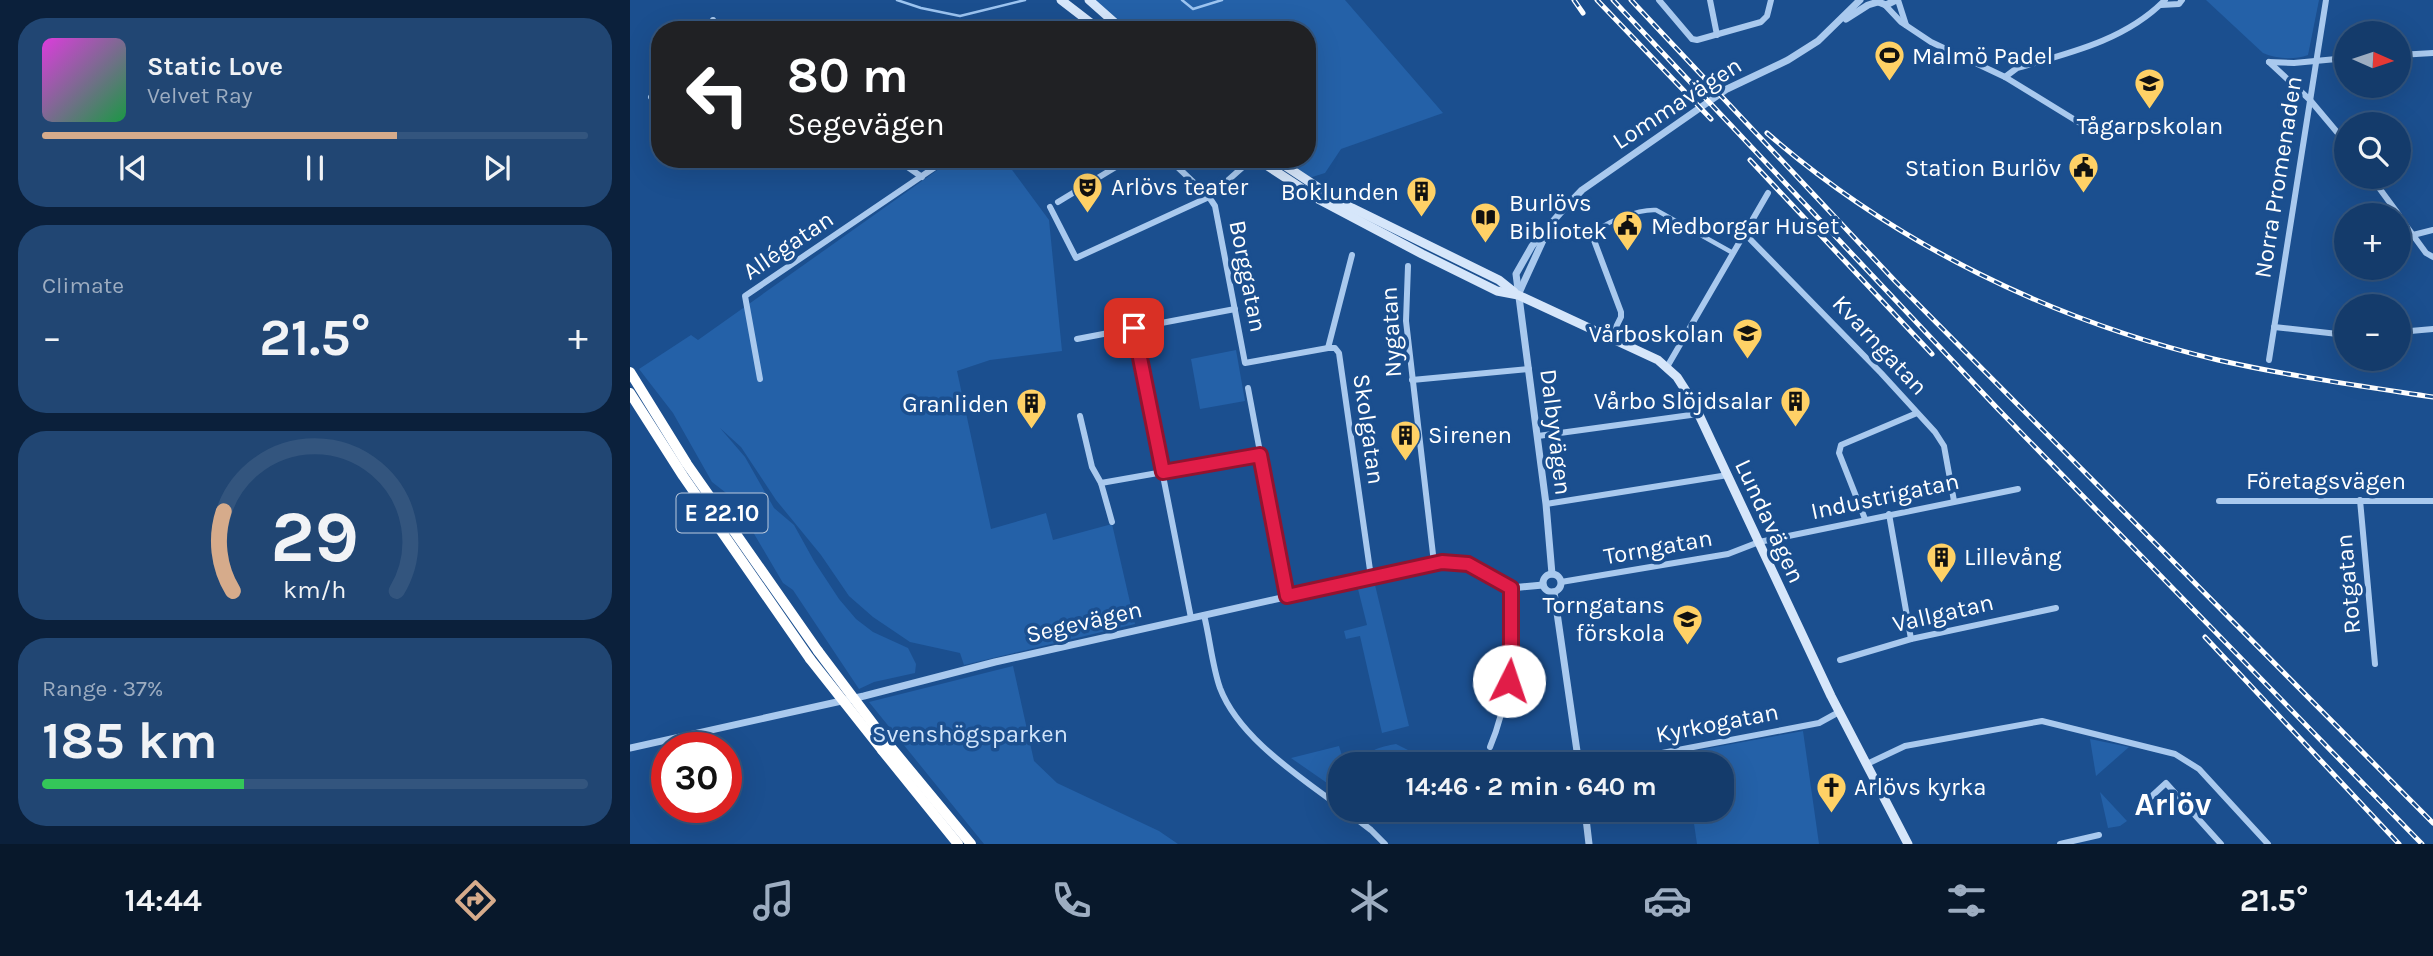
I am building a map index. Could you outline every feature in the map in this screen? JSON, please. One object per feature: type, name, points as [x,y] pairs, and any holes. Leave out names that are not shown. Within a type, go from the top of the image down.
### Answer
[{"type":"highway","name":"E 22.10","points":[[630,372],[687,464],[814,655]]},
{"type":"highway","name":"E 22.10","points":[[630,393],[682,476],[958,844]]},
{"type":"highway","name":"E 22.10","points":[[885,747],[971,844]]},
{"type":"main road","points":[[1061,0],[1088,21]]},
{"type":"main road","points":[[1089,0],[1108,21]]},
{"type":"main road","name":"Lundavägen","points":[[1269,168],[1309,194],[1349,215],[1497,290],[1517,295]]},
{"type":"main road","name":"Lundavägen","points":[[1289,168],[1340,202],[1499,281],[1517,295],[1544,309],[1611,337],[1667,367],[1684,387],[1698,414],[1839,712],[1908,844]]},
{"type":"street","points":[[1710,0],[1717,35]]},
{"type":"street","points":[[1662,1],[1692,39],[1697,40],[1761,22],[1769,12],[1771,0]]},
{"type":"street","name":"Lommavägen","points":[[1839,22],[1860,0]]},
{"type":"street","points":[[1897,0],[1907,27]]},
{"type":"street","name":"Lommavägen","points":[[1517,295],[1516,274],[1532,246],[1582,190],[1727,89],[1801,52],[1839,22],[1868,5],[1897,0]]},
{"type":"street","points":[[2005,77],[2017,68],[2123,33],[2163,2],[2179,4],[2182,0]]},
{"type":"street","name":"Norra Promenaden","points":[[2269,360],[2326,0]]},
{"type":"street","points":[[1879,2],[1907,27],[1931,42],[2005,77],[2080,123]]},
{"type":"street","points":[[2412,54],[2433,53]]},
{"type":"street","points":[[2334,58],[2294,63],[2269,62],[2310,100],[2334,129]]},
{"type":"street","points":[[908,168],[922,177]]},
{"type":"street","name":"Allégatan","points":[[760,379],[745,296],[934,168]]},
{"type":"street","points":[[1058,202],[1114,168]]},
{"type":"street","points":[[1178,168],[1209,197]]},
{"type":"street","points":[[1050,207],[1076,258],[1209,197],[1244,168]]},
{"type":"street","points":[[1667,367],[1768,193]]},
{"type":"street","name":"Borggatan","points":[[1209,197],[1215,206],[1245,363],[1328,348]]},
{"type":"street","points":[[1611,337],[1621,317],[1620,307],[1591,234],[1599,227],[1647,210],[1657,210],[1734,254]]},
{"type":"street","points":[[2413,235],[2433,230]]},
{"type":"street","points":[[2411,232],[2426,253],[2433,257]]},
{"type":"street","name":"Kvarngatan","points":[[1745,234],[1830,319],[1936,432],[1944,446],[1954,501]]},
{"type":"street","name":"Skolgatan","points":[[1352,255],[1328,348],[1335,348],[1339,353],[1371,577]]},
{"type":"street","name":"Nygatan","points":[[1408,266],[1406,321],[1434,563]]},
{"type":"street","name":"Dalbyvägen","points":[[1517,295],[1538,436],[1552,574]]},
{"type":"street","points":[[1077,339],[1234,309]]},
{"type":"street","points":[[2274,327],[2334,334]]},
{"type":"street","points":[[1134,328],[1191,618]]},
{"type":"street","points":[[2411,331],[2433,329]]},
{"type":"street","points":[[1412,380],[1529,369]]},
{"type":"street","points":[[1248,388],[1287,596]]},
{"type":"street","points":[[1865,519],[1839,448],[1917,413]]},
{"type":"street","points":[[1538,436],[1698,414]]},
{"type":"street","points":[[1080,416],[1092,467],[1101,483],[1112,522]]},
{"type":"street","points":[[1101,483],[1260,455]]},
{"type":"street","points":[[1546,504],[1728,475]]},
{"type":"street","name":"Industrigatan","points":[[1759,542],[2018,489]]},
{"type":"street","name":"Företagsvägen","points":[[2219,500],[2433,501]]},
{"type":"street","name":"Rotgatan","points":[[2360,500],[2375,664]]},
{"type":"street","points":[[1889,514],[1911,639]]},
{"type":"street","name":"Torngatan","points":[[1561,582],[1728,554],[1759,542]]},
{"type":"street","name":"Segevägen","points":[[630,748],[843,700],[983,664],[1434,563],[1450,561],[1468,564],[1511,588]]},
{"type":"street","points":[[1552,574],[1558,576],[1561,582],[1561,587],[1554,592],[1547,591],[1544,585],[1545,578],[1552,574]]},
{"type":"street","points":[[1490,747],[1504,710],[1509,681],[1511,588],[1544,585]]},
{"type":"street","points":[[1554,592],[1577,752]]},
{"type":"street","name":"Vallgatan","points":[[1840,660],[1911,639],[2056,608]]},
{"type":"street","points":[[1204,615],[1220,688],[1233,713],[1277,759],[1328,798]]},
{"type":"street","name":"Kyrkogatan","points":[[1667,752],[1819,723],[1839,712]]},
{"type":"street","points":[[1867,764],[1905,747],[2042,721],[2175,754],[2199,769],[2268,844]]},
{"type":"street","points":[[2141,806],[2166,783],[2221,844]]},
{"type":"street","points":[[1360,822],[1385,844]]},
{"type":"street","points":[[1586,822],[1589,844]]},
{"type":"street","points":[[2060,844],[2099,835]]},
{"type":"green space","points":[[1093,0],[1345,0],[1443,113],[1341,149],[1325,173],[1309,178],[1293,168],[1316,168],[1316,21],[1116,21]]},
{"type":"green space","points":[[2206,0],[2319,0],[2308,55],[2285,58],[2263,53]]},
{"type":"green space","points":[[940,168],[1011,168],[1049,220],[1062,351],[990,360],[957,371],[991,529],[1046,513],[1053,540],[1112,524],[1135,624],[964,665],[960,653],[910,642],[873,617],[849,596],[821,555],[776,500],[741,447],[720,428],[745,457],[774,508],[794,525],[839,599],[856,619],[873,632],[908,648],[916,664],[915,673],[874,682],[859,689],[793,590],[783,583],[753,532],[743,527],[729,505],[730,496],[712,482],[673,413],[639,369],[691,335],[698,340]]},
{"type":"green space","points":[[1236,350],[1245,401],[1200,409],[1191,359]]},
{"type":"green space","points":[[1375,585],[1409,726],[1382,733],[1360,636],[1346,639],[1344,631],[1367,625],[1358,589]]},
{"type":"green space","name":"Svenshögsparken","points":[[1013,666],[1034,761],[1057,783],[1159,831],[1178,844],[984,844],[869,702]]},
{"type":"green space","points":[[1803,731],[1819,844],[1697,844],[1694,822],[1734,822],[1734,752],[1688,752]]},
{"type":"green space","points":[[2090,739],[2129,747],[2096,776]]},
{"type":"green space","points":[[1396,744],[1411,752],[1371,752]]},
{"type":"green space","points":[[1339,746],[1341,752],[1328,752],[1328,784],[1291,758]]},
{"type":"green space","points":[[2100,792],[2127,821],[2120,826],[2108,828]]},
{"type":"waterway","points":[[897,0],[960,16],[1025,0]]},
{"type":"waterway","points":[[1182,0],[1193,9],[1222,0]]},
{"type":"railway","points":[[1574,0],[1583,13]]},
{"type":"railway","points":[[1597,0],[1711,119]]},
{"type":"railway","points":[[1613,0],[1997,408],[2422,844]]},
{"type":"railway","points":[[1631,0],[1895,281],[2433,823]]},
{"type":"railway","points":[[1767,133],[1816,173],[1868,210],[1922,243],[1979,274],[2096,324],[2156,344],[2218,360],[2298,376],[2433,397]]},
{"type":"railway","points":[[1750,160],[1932,354]]},
{"type":"railway","points":[[2205,637],[2399,844]]},
{"type":"place","name":"Malmö Padel","points":[[1889,83]]},
{"type":"place","name":"Tågarpskolan","points":[[2150,111]]},
{"type":"place","name":"Station Burlöv","points":[[2084,195]]},
{"type":"place","name":"Arlövs teater","points":[[1088,214]]},
{"type":"place","name":"Boklunden","points":[[1422,219]]},
{"type":"place","name":"Burlövs Bibliotek","points":[[1486,244]]},
{"type":"place","name":"Medborgar Huset","points":[[1628,253]]},
{"type":"place","name":"Vårboskolan","points":[[1747,361]]},
{"type":"place","name":"Vårbo Slöjdsalar","points":[[1795,428]]},
{"type":"place","name":"Granliden","points":[[1032,431]]},
{"type":"place","name":"Sirenen","points":[[1405,462]]},
{"type":"place","name":"Lillevång","points":[[1941,584]]},
{"type":"place","name":"Torngatans förskola","points":[[1688,646]]},
{"type":"place","name":"Arlövs kyrka","points":[[1831,814]]},
{"type":"district","name":"Arlöv","points":[[2173,804]]},
{"type":"route","points":[[1134,328],[1163,472],[1260,455],[1287,596],[1442,562],[1468,564],[1511,588],[1509,681]]}]
